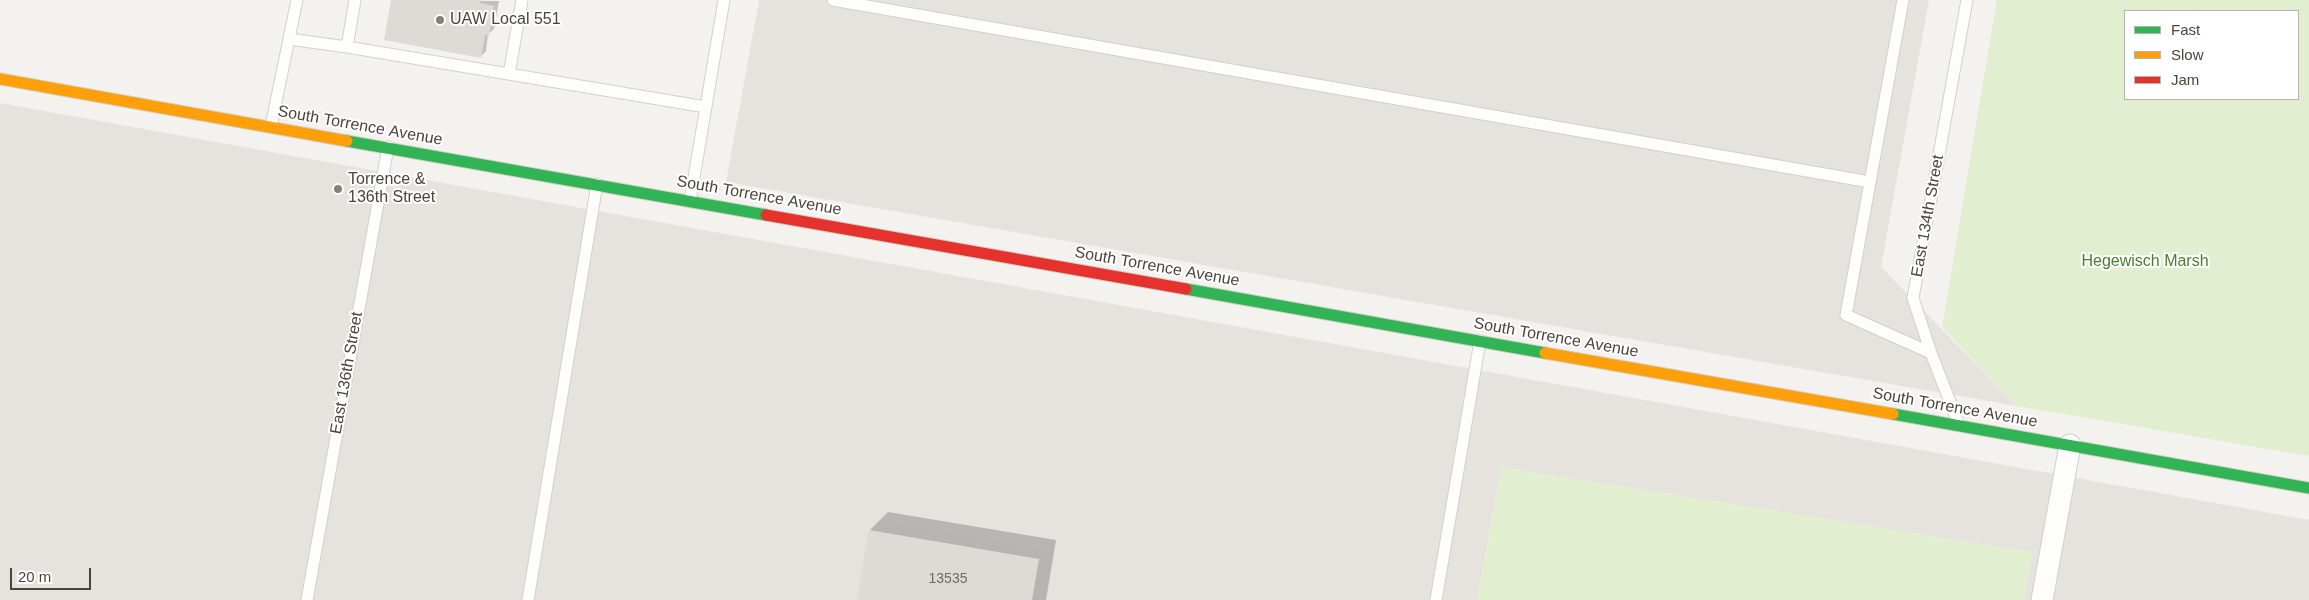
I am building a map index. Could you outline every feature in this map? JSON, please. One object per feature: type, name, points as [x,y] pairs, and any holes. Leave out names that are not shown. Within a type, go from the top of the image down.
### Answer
[{"type":"main road","name":"South Torrence Avenue","points":[[0,79],[2309,488]]},
{"type":"street","points":[[2042,600],[2070,445]]},
{"type":"lane","points":[[271,126],[297,0]]},
{"type":"lane","points":[[347,47],[355,0]]},
{"type":"lane","points":[[509,74],[522,0]]},
{"type":"lane","points":[[690,201],[724,0]]},
{"type":"lane","points":[[833,0],[1870,182]]},
{"type":"lane","points":[[1903,0],[1846,314],[1931,353]]},
{"type":"lane","name":"East 134th Street","points":[[1960,426],[1931,353],[1914,298],[1967,0]]},
{"type":"lane","points":[[289,39],[706,107]]},
{"type":"lane","name":"East 136th Street","points":[[307,600],[388,147]]},
{"type":"lane","points":[[528,600],[597,184]]},
{"type":"lane","points":[[1436,600],[1480,341]]},
{"type":"shaded area","points":[[759,0],[1929,0],[1881,267],[2017,406],[726,182]]},
{"type":"shaded area","points":[[0,103],[2309,520],[2309,600],[2024,600],[2032,552],[1501,467],[1477,600],[0,600]]},
{"type":"shaded area","points":[[737,275],[1083,335],[1046,551],[810,510],[794,600],[681,600]]},
{"type":"green space","name":"Hegewisch Marsh","points":[[1997,0],[2309,0],[2309,456],[2017,406],[1942,327]]},
{"type":"green space","points":[[1501,467],[2032,552],[2024,600],[1477,600]]},
{"type":"building","name":"UAW Local 551","points":[[391,0],[480,0],[480,3],[494,6],[489,36],[485,35],[481,58],[384,40]]},
{"type":"building","points":[[869,530],[1039,559],[1032,600],[857,600]]},
{"type":"traffic: fast","points":[[347,141],[766,215]]},
{"type":"traffic: fast","points":[[1186,289],[1545,353]]},
{"type":"traffic: fast","points":[[1893,414],[2309,488]]},
{"type":"traffic: slow","points":[[0,79],[347,141]]},
{"type":"traffic: slow","points":[[1545,353],[1893,414]]},
{"type":"traffic: jam","points":[[766,215],[1186,289]]},
{"type":"place","name":"UAW Local 551","points":[[440,20]]},
{"type":"place","name":"Torrence & 136th Street","points":[[338,189]]}]
